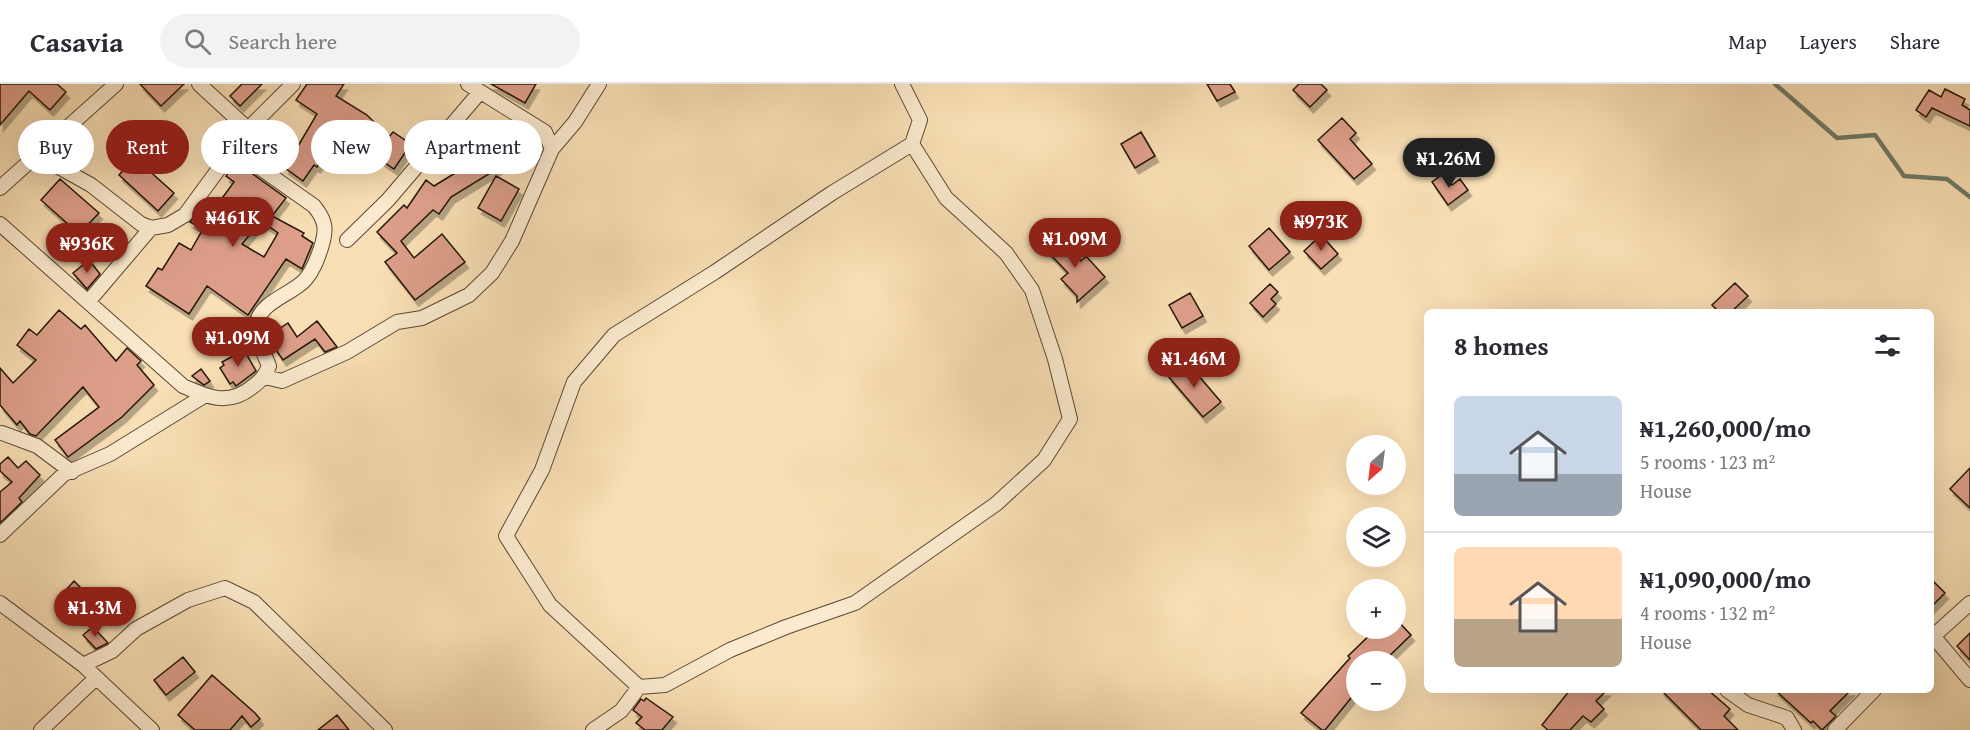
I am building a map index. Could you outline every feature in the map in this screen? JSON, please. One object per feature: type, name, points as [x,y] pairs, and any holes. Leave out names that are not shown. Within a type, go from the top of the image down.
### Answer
[{"type":"street","points":[[78,120],[116,84]]},
{"type":"street","points":[[199,84],[238,120]]},
{"type":"street","points":[[257,120],[293,84]]},
{"type":"street","points":[[265,377],[282,381],[347,352],[397,322],[422,318],[469,295],[492,273],[512,241],[552,149],[575,122],[599,84]]},
{"type":"street","points":[[902,84],[920,120],[912,144],[832,193],[715,272],[614,335],[574,382],[542,470],[506,536],[550,605],[639,687],[665,685],[739,646],[855,603],[996,504],[1044,460],[1070,418],[1055,359],[1032,290],[1006,253],[946,198],[912,144]]},
{"type":"street","points":[[347,240],[388,200],[474,88],[545,132],[552,149]]},
{"type":"street","points":[[0,188],[18,173]]},
{"type":"street","points":[[71,174],[91,185],[141,224],[151,228],[168,225],[185,215],[215,174]]},
{"type":"street","points":[[0,224],[183,386],[204,396],[224,400],[241,395],[265,377],[269,366],[257,333],[257,321],[262,311],[304,281],[315,266],[326,232],[324,218],[314,206],[269,174]]},
{"type":"street","points":[[88,302],[151,228]]},
{"type":"street","points":[[0,536],[63,474],[110,454],[204,396]]},
{"type":"street","points":[[1,433],[37,446],[72,472]]},
{"type":"street","points":[[83,665],[112,651],[136,629],[188,600],[225,588],[254,602],[385,730]]},
{"type":"street","points":[[1934,636],[1970,603]]},
{"type":"street","points":[[3,610],[83,665],[152,730]]},
{"type":"street","points":[[1934,640],[1970,680]]},
{"type":"street","points":[[41,730],[96,678]]},
{"type":"street","points":[[593,730],[621,711],[639,687]]},
{"type":"street","points":[[1730,693],[1748,705],[1787,718],[1794,730]]},
{"type":"street","points":[[1834,730],[1871,693]]},
{"type":"building","points":[[0,84],[57,84],[66,92],[50,110],[29,91],[0,125]]},
{"type":"building","points":[[140,84],[184,84],[161,106]]},
{"type":"building","points":[[242,84],[262,84],[240,106],[230,96]]},
{"type":"building","points":[[307,84],[344,84],[336,96],[372,120],[313,120],[317,114],[296,100]]},
{"type":"building","points":[[491,84],[536,84],[525,103]]},
{"type":"building","points":[[1207,84],[1230,84],[1235,92],[1217,101]]},
{"type":"building","points":[[1299,84],[1321,84],[1327,90],[1310,107],[1293,90]]},
{"type":"building","points":[[1945,89],[1965,99],[1962,105],[1970,110],[1970,126],[1932,108],[1926,117],[1916,110],[1929,90],[1941,97]]},
{"type":"building","points":[[1342,118],[1356,133],[1350,139],[1372,164],[1354,179],[1318,140]]},
{"type":"building","points":[[311,124],[311,169],[303,181],[293,174],[299,174],[299,144]]},
{"type":"building","points":[[393,132],[404,139],[404,154],[394,169],[392,168]]},
{"type":"building","points":[[1141,132],[1155,156],[1135,168],[1121,144]]},
{"type":"building","points":[[1444,173],[1452,185],[1460,179],[1468,190],[1448,205],[1432,182]]},
{"type":"building","points":[[153,174],[174,193],[158,211],[119,175]]},
{"type":"building","points":[[227,174],[253,174],[286,198],[272,216],[304,233],[302,236],[313,243],[302,269],[286,259],[248,315],[207,286],[189,314],[146,286],[158,268],[162,270],[179,243],[191,250],[203,229],[190,222],[199,211],[209,216],[234,182],[226,176]],"holes":[[[261,221],[278,233],[264,257],[242,244]]]},
{"type":"building","points":[[454,174],[489,174],[451,197],[439,214],[433,210],[401,241],[414,258],[442,234],[465,262],[415,300],[385,262],[397,253],[377,232],[404,205],[407,208],[426,180],[434,186]]},
{"type":"building","points":[[496,176],[519,189],[501,221],[478,208]]},
{"type":"building","points":[[60,179],[99,213],[79,234],[41,200]]},
{"type":"building","points":[[1269,228],[1290,252],[1269,270],[1249,246]]},
{"type":"building","points":[[1321,235],[1338,254],[1321,269],[1304,251]]},
{"type":"building","points":[[1057,236],[1081,261],[1086,256],[1105,277],[1077,302],[1077,296],[1061,279],[1068,273],[1044,248]]},
{"type":"building","points":[[89,260],[100,274],[87,289],[73,273]]},
{"type":"building","points":[[1735,283],[1748,296],[1734,309],[1716,309],[1712,305]]},
{"type":"building","points":[[1270,284],[1278,292],[1271,299],[1276,304],[1263,317],[1250,303]]},
{"type":"building","points":[[1190,293],[1203,316],[1182,328],[1169,305]]},
{"type":"building","points":[[59,310],[81,329],[85,325],[116,361],[127,348],[141,361],[137,365],[154,385],[122,417],[68,457],[55,440],[99,407],[83,387],[36,436],[30,434],[20,421],[17,425],[0,405],[0,368],[13,383],[36,360],[17,345],[29,329],[37,335]]},
{"type":"building","points":[[317,321],[337,347],[325,352],[315,339],[283,360],[267,337],[288,323],[297,337]]},
{"type":"building","points":[[244,350],[256,371],[236,386],[233,382],[230,384],[220,368],[224,365],[222,362]]},
{"type":"building","points":[[1186,361],[1221,402],[1203,417],[1168,376]]},
{"type":"building","points":[[201,369],[210,381],[204,385],[192,376]]},
{"type":"building","points":[[8,457],[18,468],[26,461],[40,475],[19,498],[22,502],[0,523],[0,492],[12,482],[0,471],[0,464]]},
{"type":"building","points":[[1970,468],[1970,508],[1950,489]]},
{"type":"building","points":[[74,581],[93,600],[84,610],[64,592]]},
{"type":"building","points":[[1934,582],[1945,593],[1934,604]]},
{"type":"building","points":[[93,627],[108,643],[96,649],[83,635]]},
{"type":"building","points":[[1406,630],[1411,635],[1394,651],[1353,651],[1366,639],[1406,639]]},
{"type":"building","points":[[1970,633],[1970,660],[1957,646]]},
{"type":"building","points":[[183,657],[195,672],[166,695],[154,680]]},
{"type":"building","points":[[1346,662],[1346,704],[1325,730],[1301,713]]},
{"type":"building","points":[[212,675],[260,719],[251,727],[242,716],[230,730],[195,730],[178,715]]},
{"type":"building","points":[[1568,693],[1604,693],[1596,701],[1604,709],[1591,722],[1583,716],[1570,730],[1548,730],[1542,725]]},
{"type":"building","points":[[1664,693],[1711,693],[1730,709],[1724,716],[1738,730],[1701,730]]},
{"type":"building","points":[[1778,693],[1848,693],[1830,711],[1836,716],[1822,730],[1813,721],[1811,723]]},
{"type":"building","points":[[646,698],[673,717],[662,730],[645,730],[636,723],[642,717],[633,710],[641,699],[644,701]]},
{"type":"building","points":[[337,715],[349,730],[318,730]]},
{"type":"waterway","points":[[1775,84],[1837,138],[1875,135],[1904,176],[1947,179],[1970,197]]}]
